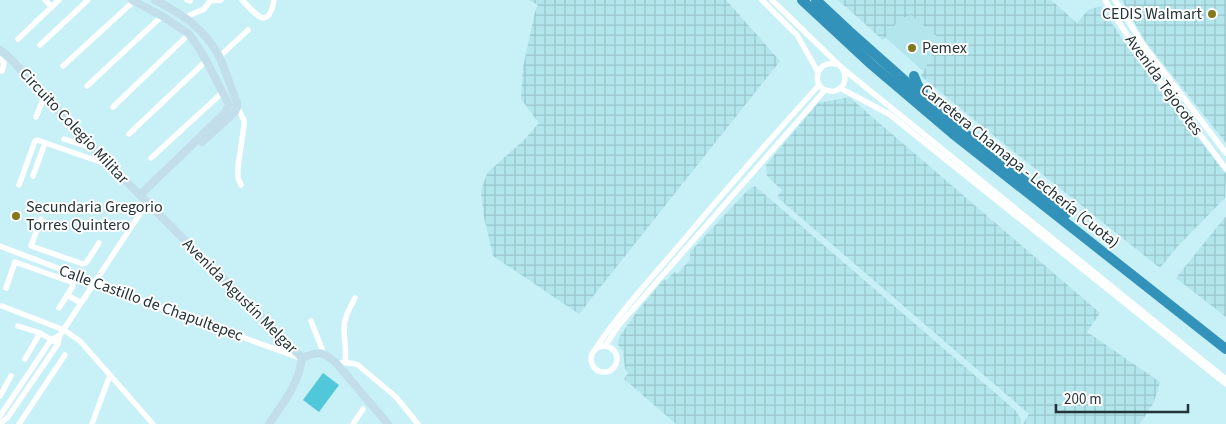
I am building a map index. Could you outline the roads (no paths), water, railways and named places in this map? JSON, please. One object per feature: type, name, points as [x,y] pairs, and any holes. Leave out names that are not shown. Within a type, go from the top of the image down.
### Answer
[{"type":"highway","name":"Carretera Chamapa - Lechería (Cuota)","points":[[802,0],[872,65],[952,134],[1226,349]]},
{"type":"highway","name":"Carretera Chamapa - Lechería (Cuota)","points":[[816,0],[848,31],[957,126],[1226,340]]},
{"type":"highway","points":[[848,31],[864,42],[876,46]]},
{"type":"highway","points":[[914,76],[918,86],[924,93],[957,126]]},
{"type":"main road","points":[[133,0],[189,34],[222,92],[233,107]]},
{"type":"main road","points":[[155,0],[186,18],[209,40],[219,57],[233,107]]},
{"type":"main road","name":"Circuito Colegio Militar","points":[[0,50],[143,199]]},
{"type":"main road","points":[[143,199],[233,107]]},
{"type":"main road","name":"Avenida Agustín Melgar","points":[[143,199],[302,358],[299,376],[291,393],[269,424]]},
{"type":"main road","points":[[302,358],[317,353],[324,354],[341,363],[388,424]]},
{"type":"street","points":[[45,0],[52,7]]},
{"type":"street","points":[[18,38],[59,0]]},
{"type":"street","points":[[40,45],[88,0]]},
{"type":"street","points":[[62,66],[133,0]]},
{"type":"street","points":[[186,18],[204,9],[210,1],[221,0]]},
{"type":"street","points":[[242,0],[258,16],[265,18],[273,7],[274,0]]},
{"type":"street","points":[[762,0],[797,35],[818,72]]},
{"type":"street","points":[[772,0],[840,67],[1226,379]]},
{"type":"street","name":"Avenida Tejocotes","points":[[1105,0],[1137,49],[1226,169]]},
{"type":"street","name":"Avenida Tejocotes","points":[[1115,0],[1144,46],[1226,153]]},
{"type":"street","points":[[87,86],[162,16]]},
{"type":"street","points":[[219,57],[248,30]]},
{"type":"street","points":[[113,107],[189,34]]},
{"type":"street","points":[[0,59],[4,63],[2,71]]},
{"type":"street","points":[[129,134],[206,61]]},
{"type":"street","points":[[831,63],[840,67],[846,75],[845,82],[840,88],[830,92],[819,85],[818,72],[823,66],[831,63]]},
{"type":"street","points":[[596,348],[605,346],[617,354],[618,362],[614,368],[608,372],[600,372],[594,368],[591,361],[592,354],[596,348],[614,322],[749,163],[819,85]]},
{"type":"street","points":[[840,88],[889,114],[1226,384]]},
{"type":"street","points":[[605,346],[619,325],[825,90]]},
{"type":"street","points":[[152,158],[222,92]]},
{"type":"street","points":[[36,117],[45,96]]},
{"type":"street","points":[[233,107],[244,120],[238,167],[238,178],[241,186]]},
{"type":"street","points":[[64,139],[94,149]]},
{"type":"street","points":[[19,185],[36,140],[111,166]]},
{"type":"street","points":[[33,176],[45,143]]},
{"type":"street","points":[[2,419],[58,344],[62,333],[95,283],[143,199]]},
{"type":"street","points":[[27,257],[41,219]]},
{"type":"street","points":[[31,246],[83,264],[86,263],[99,243]]},
{"type":"street","name":"Calle Castillo de Chapultepec","points":[[0,246],[172,312],[302,358]]},
{"type":"street","points":[[6,288],[18,253]]},
{"type":"street","points":[[68,272],[72,261]]},
{"type":"street","points":[[15,262],[71,282],[73,285],[58,308]]},
{"type":"street","points":[[67,295],[81,303]]},
{"type":"street","points":[[341,363],[347,354],[344,330],[345,321],[356,298]]},
{"type":"street","points":[[2,306],[80,340],[153,424]]},
{"type":"street","points":[[311,321],[324,354]]},
{"type":"street","points":[[18,326],[40,333],[58,344]]},
{"type":"street","points":[[25,359],[40,333]]},
{"type":"street","points":[[2,419],[51,340],[62,333]]},
{"type":"street","points":[[19,424],[65,355]]},
{"type":"street","points":[[341,363],[352,362],[358,365],[390,391],[418,424]]},
{"type":"street","points":[[40,370],[50,376]]},
{"type":"street","points":[[92,424],[110,375]]},
{"type":"street","points":[[0,396],[12,376]]},
{"type":"street","points":[[353,424],[363,409]]},
{"type":"place","name":"CEDIS Walmart","points":[[1212,14]]},
{"type":"place","name":"Pemex","points":[[912,48]]},
{"type":"place","name":"Secundaria Gregorio Torres Quintero","points":[[16,216]]}]
